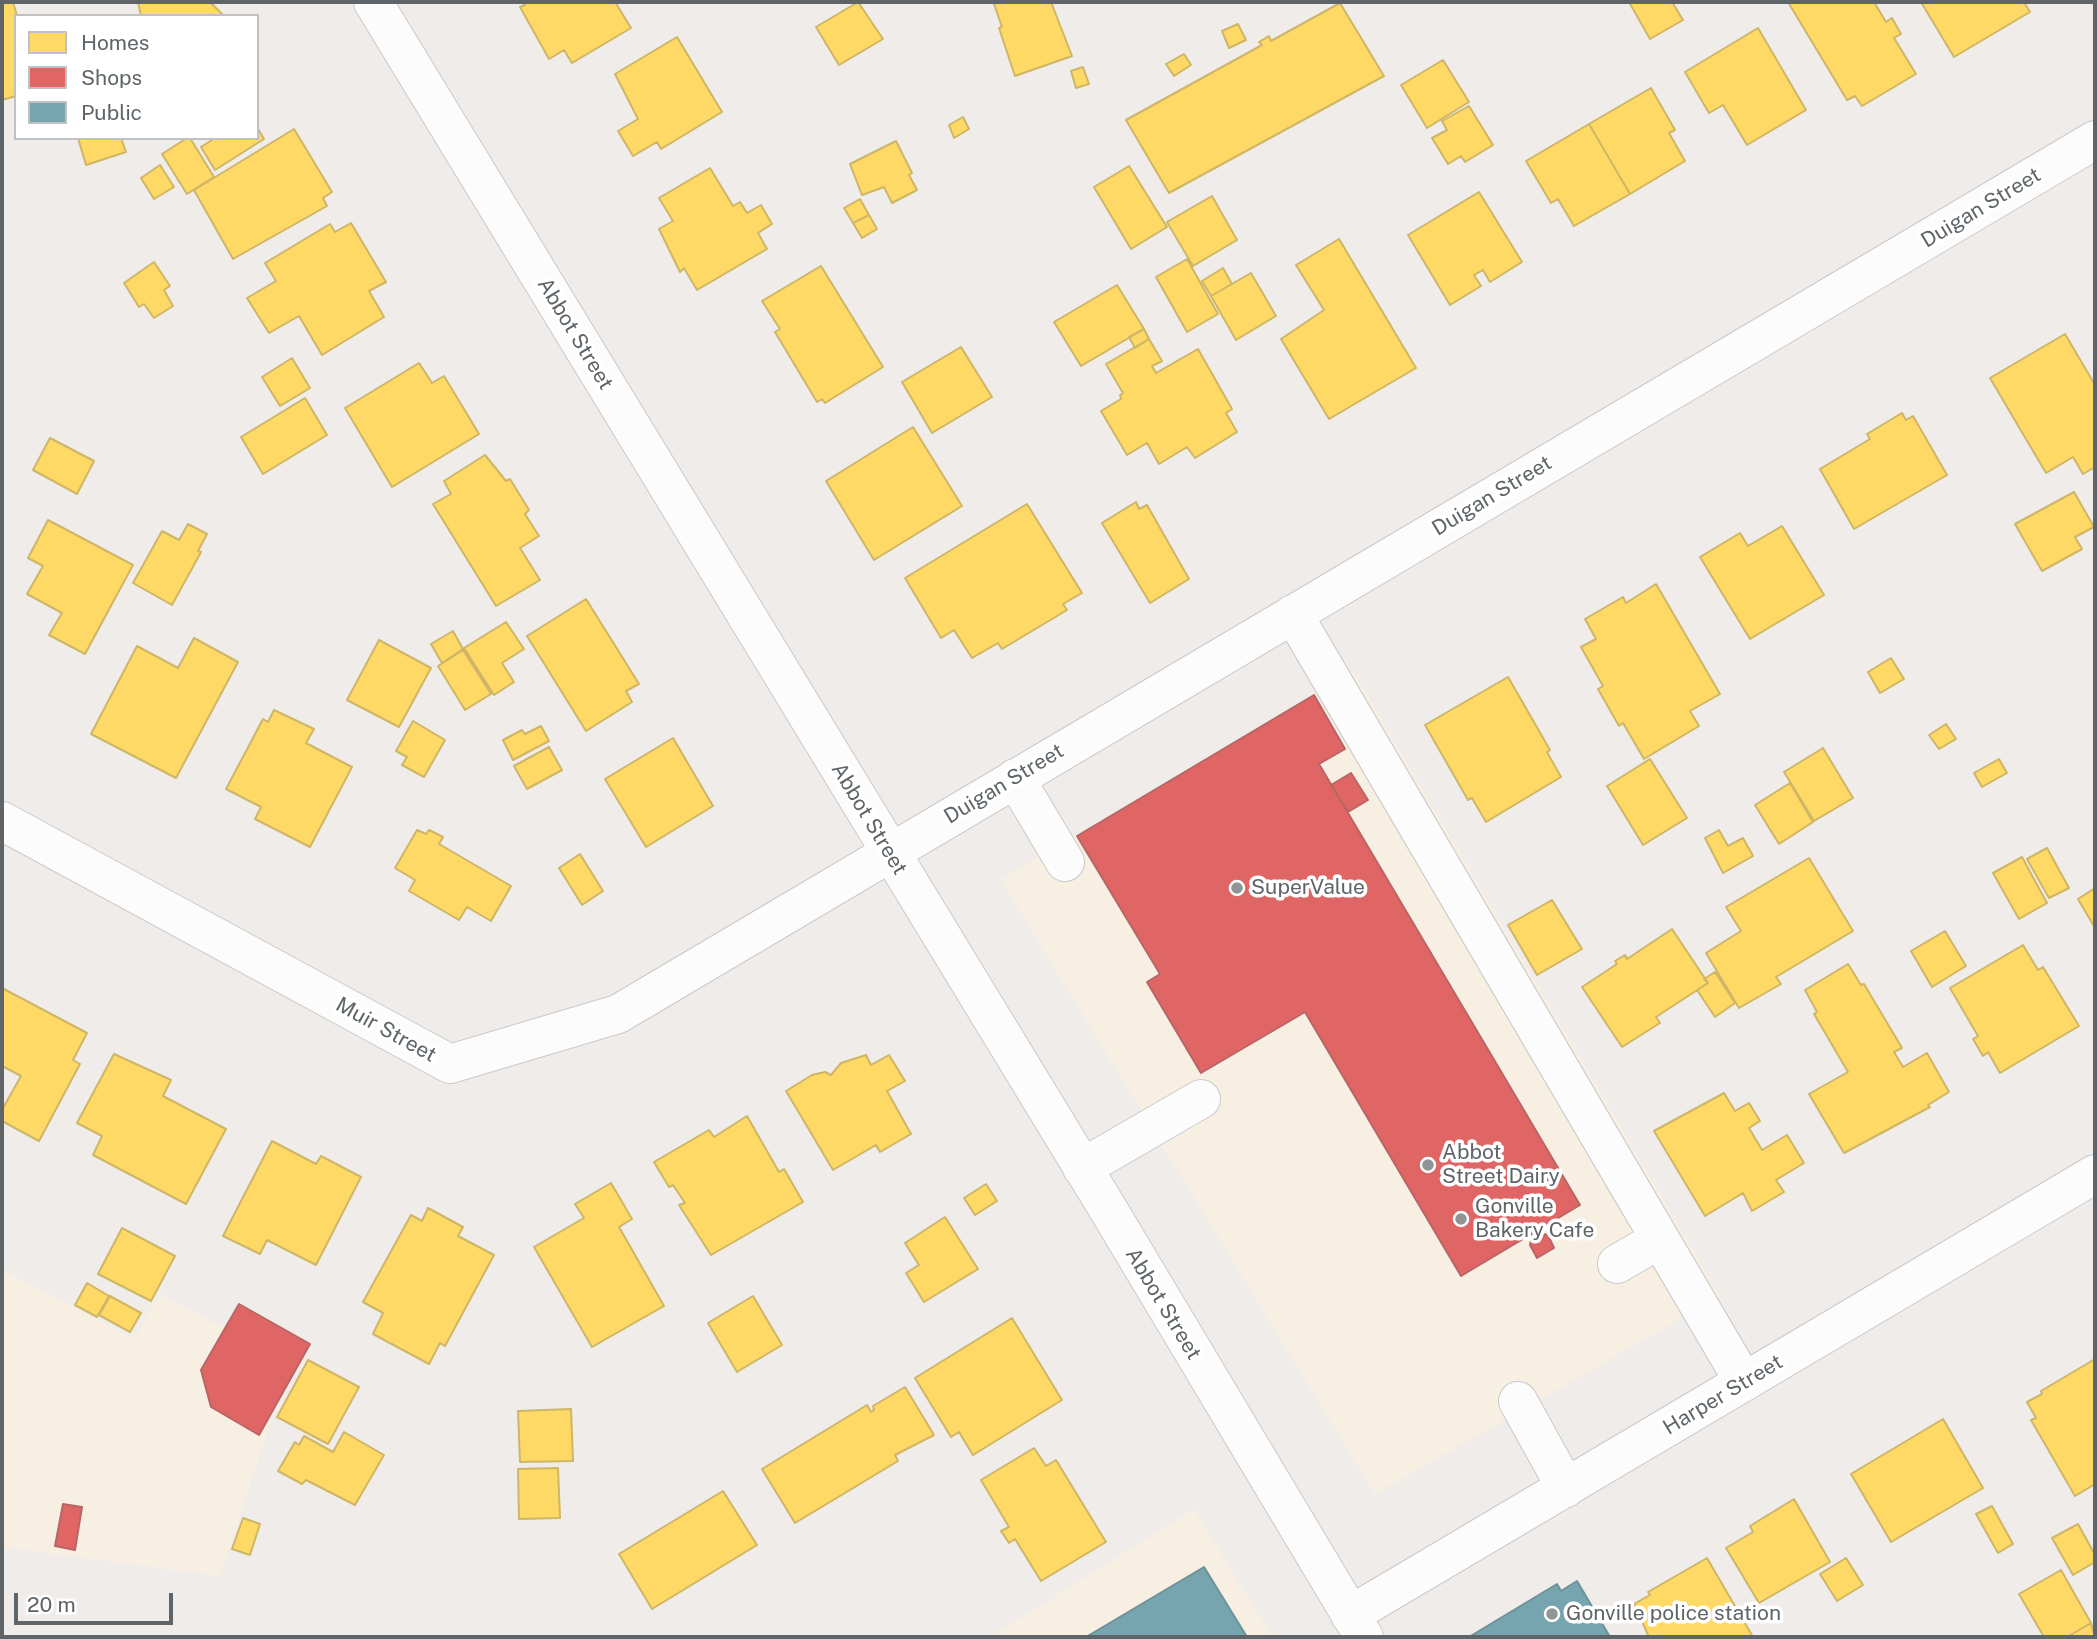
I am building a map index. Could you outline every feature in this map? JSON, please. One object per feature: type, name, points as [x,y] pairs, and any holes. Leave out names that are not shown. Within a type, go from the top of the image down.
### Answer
[{"type":"street","name":"Abbot Street","points":[[373,2],[1082,1168],[1357,1626]]},
{"type":"street","name":"Duigan Street","points":[[890,852],[2095,140]]},
{"type":"street","points":[[1293,614],[1744,1382]]},
{"type":"street","points":[[1015,778],[1065,862]]},
{"type":"street","name":"Muir Street","points":[[2,821],[450,1064],[618,1014],[890,852]]},
{"type":"street","points":[[1082,1168],[1201,1099]]},
{"type":"street","name":"Harper Street","points":[[1357,1626],[1566,1488],[2095,1174]]},
{"type":"street","points":[[1617,1264],[1660,1239]]},
{"type":"street","points":[[1518,1401],[1566,1488]]},
{"type":"shaded area","points":[[1353,671],[1720,1296],[1375,1494],[1001,880]]},
{"type":"shaded area","points":[[2,1269],[134,1339],[159,1293],[225,1329],[239,1304],[311,1344],[273,1415],[220,1576],[2,1547]]},
{"type":"shaded area","points":[[1194,1509],[1272,1637],[991,1637]]},
{"type":"building: Homes","points":[[2,2],[13,2],[16,14],[14,14],[14,97],[2,100]]},
{"type":"building: Homes","points":[[138,2],[210,2],[222,14],[141,14]]},
{"type":"building: Homes","points":[[523,2],[615,2],[631,28],[572,63],[564,50],[549,59],[520,7],[525,5]]},
{"type":"building: Homes","points":[[858,2],[883,39],[839,65],[816,27]]},
{"type":"building: Homes","points":[[1051,2],[1072,56],[1015,76],[994,4]]},
{"type":"building: Homes","points":[[1629,2],[1672,2],[1683,20],[1650,39]]},
{"type":"building: Homes","points":[[1788,2],[1874,2],[1886,22],[1892,18],[1901,34],[1894,38],[1916,74],[1862,106],[1855,96],[1847,100]]},
{"type":"building: Homes","points":[[1921,2],[2024,2],[2030,12],[1954,57]]},
{"type":"building: Homes","points":[[1340,3],[1384,76],[1169,193],[1126,120],[1262,45],[1259,42],[1269,36],[1271,41]]},
{"type":"building: Homes","points":[[1238,24],[1246,40],[1229,48],[1222,31]]},
{"type":"building: Homes","points":[[1758,28],[1806,110],[1747,145],[1723,105],[1709,113],[1685,72]]},
{"type":"building: Homes","points":[[677,37],[722,112],[661,149],[657,142],[633,156],[618,131],[638,119],[615,74]]},
{"type":"building: Homes","points":[[1184,54],[1191,65],[1174,76],[1166,64]]},
{"type":"building: Homes","points":[[1443,60],[1469,102],[1427,128],[1401,85]]},
{"type":"building: Homes","points":[[1083,67],[1089,84],[1076,88],[1071,71]]},
{"type":"building: Homes","points":[[1651,88],[1675,130],[1669,133],[1685,161],[1630,194],[1589,124]]},
{"type":"building: Homes","points":[[1469,106],[1493,145],[1465,162],[1461,156],[1448,164],[1432,138],[1447,130],[1442,121]]},
{"type":"building: Homes","points":[[963,117],[969,129],[954,138],[949,125]]},
{"type":"building: Homes","points":[[1589,124],[1630,194],[1574,226],[1558,199],[1551,203],[1526,161]]},
{"type":"building: Homes","points":[[294,129],[332,192],[323,198],[327,206],[233,259],[194,190]]},
{"type":"building: Homes","points":[[259,130],[264,139],[215,170],[201,147],[212,140],[259,140]]},
{"type":"building: Homes","points":[[79,140],[122,140],[126,152],[86,165]]},
{"type":"building: Homes","points":[[184,140],[191,140],[214,177],[187,194],[162,154]]},
{"type":"building: Homes","points":[[896,141],[912,173],[909,175],[917,190],[892,203],[884,187],[862,195],[850,164]]},
{"type":"building: Homes","points":[[160,165],[174,187],[154,199],[141,178]]},
{"type":"building: Homes","points":[[1129,166],[1167,227],[1131,249],[1094,187]]},
{"type":"building: Homes","points":[[710,168],[733,206],[740,202],[747,213],[761,205],[772,224],[758,233],[767,249],[697,290],[684,268],[680,272],[659,229],[673,221],[659,198]]},
{"type":"building: Homes","points":[[1479,192],[1522,262],[1490,282],[1483,270],[1474,275],[1481,286],[1450,305],[1408,235]]},
{"type":"building: Homes","points":[[1212,196],[1237,240],[1193,266],[1167,222]]},
{"type":"building: Homes","points":[[860,199],[869,215],[853,223],[844,208]]},
{"type":"building: Homes","points":[[869,215],[877,229],[862,238],[853,223]]},
{"type":"building: Homes","points":[[351,223],[386,282],[369,291],[384,317],[322,355],[299,316],[269,333],[247,298],[276,281],[265,263],[330,224],[335,232]]},
{"type":"building: Homes","points":[[1339,239],[1416,368],[1329,419],[1281,339],[1324,310],[1296,265]]},
{"type":"building: Homes","points":[[1187,259],[1218,314],[1187,332],[1156,277]]},
{"type":"building: Homes","points":[[154,262],[170,286],[164,290],[173,306],[154,318],[144,304],[139,307],[124,283]]},
{"type":"building: Homes","points":[[821,266],[883,367],[825,403],[822,399],[817,402],[775,332],[780,329],[762,301]]},
{"type":"building: Homes","points":[[1223,268],[1232,284],[1211,296],[1202,281]]},
{"type":"building: Homes","points":[[1251,273],[1276,316],[1236,340],[1211,296]]},
{"type":"building: Homes","points":[[1117,285],[1144,329],[1081,366],[1054,322]]},
{"type":"building: Homes","points":[[1144,329],[1149,339],[1135,348],[1129,337]]},
{"type":"building: Homes","points":[[2065,334],[2095,385],[2095,467],[2083,474],[2073,457],[2046,473],[1990,378]]},
{"type":"building: Homes","points":[[1149,339],[1162,361],[1152,366],[1156,373],[1198,349],[1232,409],[1226,413],[1237,432],[1195,458],[1187,447],[1159,464],[1147,443],[1127,455],[1101,411],[1121,399],[1120,395],[1123,393],[1106,364]]},
{"type":"building: Homes","points":[[961,347],[992,397],[932,433],[902,382]]},
{"type":"building: Homes","points":[[292,358],[310,388],[280,406],[262,377]]},
{"type":"building: Homes","points":[[419,363],[432,383],[444,376],[479,434],[392,487],[345,408]]},
{"type":"building: Homes","points":[[305,398],[327,435],[263,474],[241,437]]},
{"type":"building: Homes","points":[[1902,413],[1906,420],[1913,416],[1947,475],[1854,529],[1820,469],[1870,439],[1867,434]]},
{"type":"building: Homes","points":[[913,427],[962,506],[874,560],[826,481]]},
{"type":"building: Homes","points":[[50,438],[94,461],[77,494],[33,470]]},
{"type":"building: Homes","points":[[485,455],[506,481],[510,479],[529,510],[525,514],[539,536],[520,548],[540,580],[496,606],[433,504],[451,494],[444,481]]},
{"type":"building: Homes","points":[[2074,492],[2094,527],[2075,537],[2082,549],[2042,571],[2015,524]]},
{"type":"building: Homes","points":[[1136,502],[1139,509],[1147,505],[1189,579],[1150,603],[1102,523]]},
{"type":"building: Homes","points":[[1027,504],[1082,593],[1063,604],[1067,610],[1002,649],[998,643],[972,658],[954,630],[941,638],[905,578]]},
{"type":"building: Homes","points":[[48,520],[133,565],[85,654],[49,635],[62,613],[27,594],[43,566],[28,558]]},
{"type":"building: Homes","points":[[188,524],[207,534],[198,551],[201,552],[172,605],[133,583],[162,531],[179,540]]},
{"type":"building: Homes","points":[[1782,526],[1824,595],[1750,639],[1700,557],[1740,533],[1748,546]]},
{"type":"building: Homes","points":[[1656,584],[1720,694],[1690,711],[1699,726],[1644,759],[1623,723],[1619,726],[1598,689],[1603,686],[1581,647],[1596,639],[1585,619],[1623,597],[1626,603]]},
{"type":"building: Homes","points":[[586,599],[639,684],[626,691],[632,702],[586,731],[527,636]]},
{"type":"building: Homes","points":[[506,622],[524,649],[502,663],[514,682],[494,695],[464,648]]},
{"type":"building: Homes","points":[[453,631],[463,649],[442,663],[431,644]]},
{"type":"building: Homes","points":[[194,638],[238,662],[176,778],[91,734],[137,646],[178,668]]},
{"type":"building: Homes","points":[[379,640],[431,668],[399,727],[347,700]]},
{"type":"building: Homes","points":[[463,650],[491,694],[465,710],[438,666]]},
{"type":"building: Homes","points":[[1891,658],[1904,679],[1880,693],[1868,672]]},
{"type":"building: Homes","points":[[1508,677],[1550,750],[1547,752],[1561,777],[1486,822],[1472,798],[1468,800],[1425,725]]},
{"type":"building: Homes","points":[[274,710],[314,729],[306,743],[352,767],[310,847],[255,819],[261,807],[226,789],[263,719],[268,722]]},
{"type":"building: Homes","points":[[413,721],[445,740],[424,777],[402,765],[407,757],[396,751]]},
{"type":"building: Homes","points":[[1946,724],[1956,739],[1939,749],[1929,735]]},
{"type":"building: Homes","points":[[541,726],[549,741],[513,760],[503,740],[522,730],[525,734]]},
{"type":"building: Homes","points":[[673,738],[713,806],[646,847],[605,779]]},
{"type":"building: Homes","points":[[549,747],[562,770],[527,789],[514,766]]},
{"type":"building: Homes","points":[[1823,748],[1853,798],[1814,821],[1784,772]]},
{"type":"building: Homes","points":[[1650,759],[1687,818],[1643,845],[1607,786]]},
{"type":"building: Homes","points":[[1999,759],[2007,773],[1982,787],[1974,773]]},
{"type":"building: Homes","points":[[1790,783],[1813,822],[1779,844],[1755,805]]},
{"type":"building: Homes","points":[[417,830],[426,834],[429,830],[443,837],[439,844],[511,886],[491,921],[467,907],[459,920],[409,891],[415,880],[395,868]]},
{"type":"building: Homes","points":[[1719,830],[1728,846],[1743,838],[1753,856],[1723,873],[1705,838]]},
{"type":"building: Homes","points":[[2047,848],[2069,888],[2049,898],[2027,859]]},
{"type":"building: Homes","points":[[580,854],[603,891],[582,905],[559,868]]},
{"type":"building: Homes","points":[[2022,857],[2047,903],[2019,919],[1993,873]]},
{"type":"building: Homes","points":[[1809,858],[1853,931],[1776,977],[1781,984],[1739,1008],[1706,953],[1741,931],[1726,907]]},
{"type":"building: Homes","points":[[2095,888],[2095,928],[2078,899]]},
{"type":"building: Homes","points":[[1552,900],[1582,949],[1537,975],[1508,925]]},
{"type":"building: Homes","points":[[1672,929],[1708,983],[1656,1017],[1660,1023],[1622,1047],[1582,987],[1617,964],[1615,961],[1625,955],[1627,959]]},
{"type":"building: Homes","points":[[1945,931],[1966,966],[1932,987],[1911,951]]},
{"type":"building: Homes","points":[[2023,945],[2038,970],[2043,967],[2079,1026],[2000,1073],[1988,1052],[1983,1056],[1973,1039],[1978,1036],[1950,988]]},
{"type":"building: Homes","points":[[1848,964],[1861,985],[1864,984],[1902,1048],[1894,1052],[1903,1067],[1927,1053],[1949,1092],[1928,1105],[1930,1107],[1844,1153],[1809,1094],[1848,1072],[1814,1014],[1817,1012],[1805,990]]},
{"type":"building: Homes","points":[[1715,972],[1735,1003],[1715,1017],[1697,990],[1708,983],[1704,979]]},
{"type":"building: Homes","points":[[2,988],[87,1033],[73,1060],[80,1064],[39,1141],[2,1121],[2,1110],[21,1076],[2,1066]]},
{"type":"building: Homes","points":[[114,1054],[171,1080],[163,1096],[226,1129],[186,1204],[93,1155],[102,1136],[77,1123]]},
{"type":"building: Homes","points":[[866,1055],[871,1065],[889,1055],[905,1081],[887,1091],[911,1134],[880,1152],[876,1145],[833,1170],[786,1091],[812,1075],[825,1072],[831,1075],[841,1063]]},
{"type":"building: Homes","points":[[1724,1093],[1735,1111],[1749,1103],[1760,1121],[1749,1128],[1762,1150],[1787,1135],[1804,1163],[1776,1180],[1784,1192],[1752,1211],[1743,1193],[1705,1216],[1654,1131]]},
{"type":"building: Homes","points":[[747,1116],[779,1172],[784,1169],[803,1202],[711,1255],[679,1205],[685,1203],[673,1185],[669,1187],[654,1162],[709,1130],[714,1137]]},
{"type":"building: Homes","points":[[272,1141],[316,1164],[321,1156],[361,1177],[316,1265],[267,1240],[260,1254],[223,1236]]},
{"type":"building: Homes","points":[[611,1183],[632,1219],[619,1227],[664,1306],[592,1347],[534,1247],[584,1218],[575,1204]]},
{"type":"building: Homes","points":[[986,1184],[997,1201],[975,1215],[964,1198]]},
{"type":"building: Homes","points":[[428,1208],[463,1227],[458,1236],[494,1255],[445,1346],[440,1343],[429,1364],[373,1334],[383,1313],[363,1302],[411,1215],[422,1221]]},
{"type":"building: Homes","points":[[945,1217],[978,1269],[924,1302],[906,1273],[919,1265],[905,1243]]},
{"type":"building: Homes","points":[[122,1228],[175,1256],[151,1301],[98,1274]]},
{"type":"building: Homes","points":[[87,1283],[109,1296],[97,1317],[75,1305]]},
{"type":"building: Homes","points":[[110,1296],[141,1313],[130,1332],[99,1315]]},
{"type":"building: Homes","points":[[753,1296],[782,1345],[737,1372],[708,1323]]},
{"type":"building: Homes","points":[[1012,1318],[1062,1400],[973,1455],[959,1432],[951,1437],[915,1378]]},
{"type":"building: Homes","points":[[2095,1359],[2095,1484],[2075,1496],[2031,1420],[2036,1418],[2027,1402]]},
{"type":"building: Homes","points":[[308,1360],[359,1387],[328,1444],[277,1417]]},
{"type":"building: Homes","points":[[905,1387],[934,1435],[895,1455],[898,1461],[795,1523],[762,1469],[867,1405],[871,1412],[874,1410],[873,1406]]},
{"type":"building: Homes","points":[[571,1409],[573,1461],[520,1462],[518,1411]]},
{"type":"building: Homes","points":[[1943,1419],[1983,1488],[1891,1542],[1851,1474]]},
{"type":"building: Homes","points":[[344,1432],[384,1455],[355,1505],[306,1480],[302,1484],[278,1471],[295,1442],[299,1445],[304,1436],[333,1452]]},
{"type":"building: Homes","points":[[1034,1448],[1046,1466],[1056,1460],[1106,1542],[1041,1581],[1015,1539],[1009,1543],[1001,1531],[1009,1527],[981,1480]]},
{"type":"building: Homes","points":[[558,1468],[560,1518],[519,1519],[518,1469]]},
{"type":"building: Homes","points":[[723,1491],[757,1545],[652,1609],[619,1554]]},
{"type":"building: Homes","points":[[1794,1499],[1830,1562],[1759,1603],[1726,1548],[1753,1532],[1750,1526]]},
{"type":"building: Homes","points":[[1992,1506],[2013,1544],[1998,1553],[1976,1514]]},
{"type":"building: Homes","points":[[243,1518],[260,1524],[250,1555],[232,1549]]},
{"type":"building: Homes","points":[[2078,1524],[2095,1555],[2095,1562],[2073,1575],[2052,1538]]},
{"type":"building: Homes","points":[[1707,1558],[1753,1637],[1649,1637],[1634,1604],[1650,1595],[1648,1592]]},
{"type":"building: Homes","points":[[1846,1558],[1863,1585],[1837,1601],[1820,1574]]},
{"type":"building: Homes","points":[[2061,1570],[2091,1623],[2067,1637],[2044,1637],[2019,1594]]},
{"type":"building: Homes","points":[[2091,1623],[2095,1637],[2067,1637]]},
{"type":"building: Shops","points":[[1314,695],[1345,749],[1319,764],[1580,1205],[1461,1276],[1305,1012],[1201,1073],[1147,982],[1160,974],[1077,836]]},
{"type":"building: Shops","points":[[1351,773],[1368,800],[1348,812],[1331,785]]},
{"type":"building: Shops","points":[[1533,1232],[1548,1235],[1554,1248],[1537,1258],[1530,1245]]},
{"type":"building: Shops","points":[[239,1304],[310,1344],[259,1435],[211,1407],[201,1370]]},
{"type":"building: Shops","points":[[63,1504],[82,1507],[75,1550],[55,1546]]},
{"type":"building: Public","points":[[1204,1567],[1247,1637],[1086,1637]]},
{"type":"building: Public","name":"Gonville police station","points":[[1577,1581],[1610,1637],[1469,1637],[1557,1584],[1561,1591]]},
{"type":"place","name":"SuperValue","points":[[1237,888]]},
{"type":"place","name":"Abbot Street Dairy","points":[[1428,1165]]},
{"type":"place","name":"Gonville Bakery Cafe","points":[[1461,1219]]},
{"type":"place","name":"Gonville police station","points":[[1552,1614]]}]
